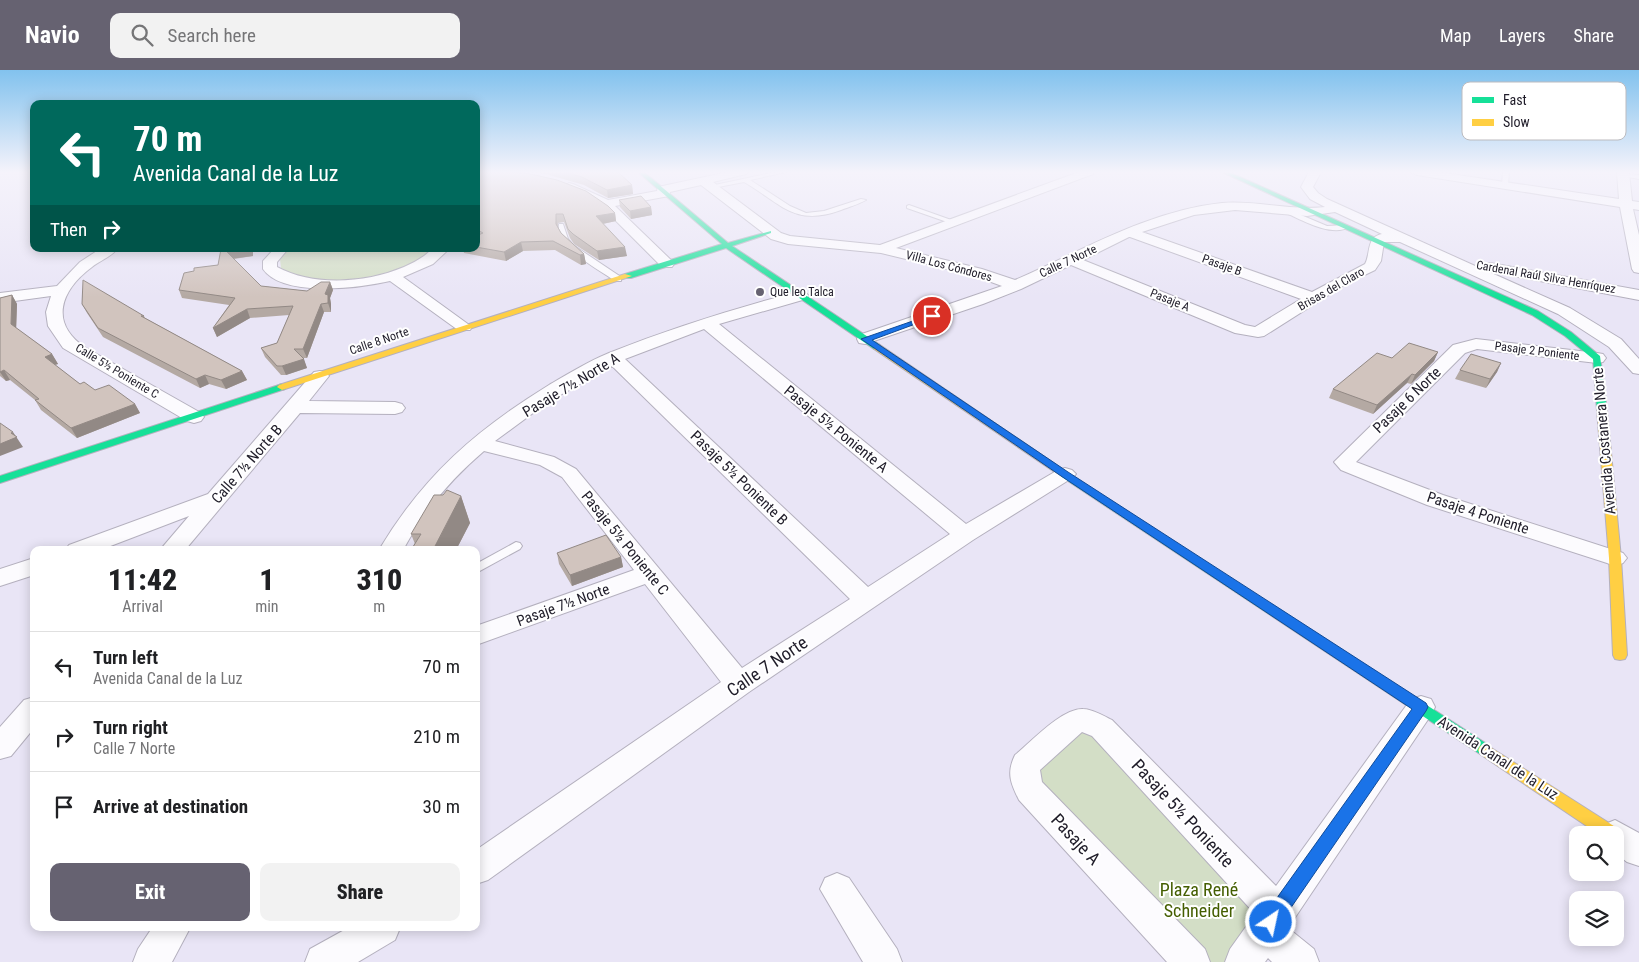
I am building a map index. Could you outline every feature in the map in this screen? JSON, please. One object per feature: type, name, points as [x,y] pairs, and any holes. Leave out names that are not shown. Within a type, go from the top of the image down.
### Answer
[{"type":"street","points":[[616,214],[667,264]]},
{"type":"street","name":"Avenida Canal de la Luz","points":[[690,214],[728,246],[1065,474],[1601,826]]},
{"type":"street","name":"Villa Los Cóndores","points":[[746,214],[769,232],[788,240],[881,249],[977,272],[1016,286]]},
{"type":"street","name":"Villa Los Cóndores","points":[[881,249],[974,214]]},
{"type":"street","name":"Calle 7 Norte","points":[[865,339],[983,299],[1016,286],[1130,232],[1171,217],[1187,214]]},
{"type":"street","name":"Avenida Costanera Norte","points":[[1319,214],[1346,227],[1381,236],[1405,239],[1564,311],[1603,335],[1625,352],[1639,369]]},
{"type":"street","name":"Avenida Costanera Norte","points":[[1320,214],[1381,236]]},
{"type":"street","name":"Avenida Costanera Norte","points":[[1344,214],[1381,236],[1562,328],[1597,358],[1615,558],[1620,655]]},
{"type":"street","points":[[1633,214],[1639,269]]},
{"type":"street","name":"Calle 8 Norte","points":[[0,480],[464,327],[769,232]]},
{"type":"street","name":"Pasaje B","points":[[1130,232],[1314,298]]},
{"type":"street","name":"Brisas del Claro","points":[[1269,326],[1355,273],[1370,267],[1381,236]]},
{"type":"street","points":[[0,298],[59,290],[77,270],[104,252]]},
{"type":"street","points":[[278,252],[270,261],[270,269],[279,276],[294,281],[339,284],[391,275],[417,266],[439,252]]},
{"type":"street","name":"Pasaje A","points":[[1071,260],[1241,329],[1258,332],[1269,326]]},
{"type":"street","name":"Cardenal Raúl Silva Henríquez","points":[[1453,260],[1639,295]]},
{"type":"street","points":[[391,275],[464,327]]},
{"type":"street","points":[[1514,288],[1513,277],[1531,275]]},
{"type":"street","name":"Calle 5½ Poniente C","points":[[59,290],[54,314],[56,326],[66,341],[194,417]]},
{"type":"street","name":"Pasaje 7½ Norte A","points":[[393,546],[407,521],[441,480],[482,444],[556,390],[613,357],[655,340],[707,322],[801,296]]},
{"type":"street","name":"Pasaje 5½ Poniente A","points":[[707,322],[965,535]]},
{"type":"street","name":"Pasaje 2 Poniente","points":[[1476,344],[1597,358]]},
{"type":"street","name":"Pasaje 6 Norte","points":[[1345,463],[1345,460],[1459,349],[1476,344]]},
{"type":"street","name":"Pasaje 5½ Poniente B","points":[[613,357],[865,600]]},
{"type":"street","name":"Calle 7½ Norte B","points":[[175,546],[296,407],[320,376]]},
{"type":"street","points":[[296,407],[395,408]]},
{"type":"street","name":"Pasaje 5½ Poniente C","points":[[482,444],[547,461],[569,473],[739,684]]},
{"type":"street","name":"Pasaje 4 Poniente","points":[[1345,463],[1434,500],[1615,558]]},
{"type":"street","name":"Calle 7 Norte","points":[[480,866],[739,684],[965,535],[1065,474]]},
{"type":"street","points":[[87,546],[216,499]]},
{"type":"street","points":[[0,578],[30,567]]},
{"type":"street","name":"Pasaje 7½ Norte","points":[[480,635],[649,573]]},
{"type":"street","points":[[1244,962],[1420,707]]},
{"type":"street","points":[[0,747],[30,713]]},
{"type":"street","name":"Pasaje A","points":[[1084,720],[1074,722],[1067,727],[1026,764],[1024,773],[1025,783],[1030,791],[1192,962]]},
{"type":"street","name":"Pasaje 5½ Poniente","points":[[1084,720],[1102,728],[1271,922],[1301,962]]},
{"type":"street","name":"Avenida Canal de la Luz","points":[[1624,841],[1639,851]]},
{"type":"street","points":[[837,890],[884,962]]},
{"type":"street","points":[[152,962],[170,931]]},
{"type":"street","points":[[323,962],[377,931]]},
{"type":"lane","points":[[806,214],[819,214]]},
{"type":"lane","points":[[928,214],[952,222]]},
{"type":"lane","points":[[1292,214],[1326,228],[1346,227]]},
{"type":"lane","points":[[561,225],[565,240],[571,246],[618,279]]},
{"type":"lane","points":[[480,567],[516,546]]},
{"type":"green space","points":[[286,252],[430,252],[403,268],[360,278],[337,280],[315,279],[296,275],[281,268],[280,259]]},
{"type":"green space","name":"Plaza René Schneider","points":[[1084,720],[1277,912],[1243,962],[1192,962],[1026,764]]},
{"type":"building","points":[[480,214],[611,214],[596,216],[625,247],[597,251],[568,229],[563,214],[556,214],[556,224],[561,233],[584,254],[580,255],[553,241],[521,242],[504,252],[480,248],[480,234],[483,233],[480,231]]},
{"type":"building","points":[[220,252],[227,252],[261,286],[307,291],[321,282],[330,282],[325,294],[328,295],[328,303],[321,304],[303,349],[294,349],[304,359],[277,366],[261,348],[277,343],[293,306],[247,309],[213,328],[235,298],[179,290],[184,273],[194,271],[194,268],[218,265]]},
{"type":"building","points":[[83,280],[144,316],[141,316],[242,371],[221,380],[205,375],[196,379],[98,328],[82,304]]},
{"type":"building","points":[[12,295],[11,324],[52,354],[45,357],[80,384],[84,382],[95,390],[109,385],[135,404],[71,428],[35,400],[39,399],[4,370],[0,372],[0,298]]},
{"type":"building","points":[[1409,343],[1438,352],[1415,375],[1412,374],[1377,405],[1333,389],[1377,353],[1392,358]]},
{"type":"building","points":[[1471,354],[1501,363],[1490,379],[1460,370]]},
{"type":"building","points":[[0,423],[13,432],[11,433],[17,437],[0,444]]},
{"type":"building","points":[[447,490],[461,496],[435,546],[414,546],[421,534],[411,534],[434,495],[443,495]]},
{"type":"building","points":[[606,535],[621,557],[570,575],[557,553]]},
{"type":"traffic: fast","points":[[690,214],[728,246],[877,347]]},
{"type":"traffic: fast","points":[[1317,214],[1535,313],[1568,334],[1597,358],[1602,410]]},
{"type":"traffic: fast","points":[[628,276],[769,232]]},
{"type":"traffic: fast","points":[[0,480],[282,387]]},
{"type":"traffic: fast","points":[[1066,475],[1485,750]]},
{"type":"traffic: slow","points":[[282,387],[628,276]]},
{"type":"traffic: slow","points":[[877,347],[1066,475]]},
{"type":"traffic: slow","points":[[1602,410],[1615,558],[1620,655]]},
{"type":"traffic: slow","points":[[1485,750],[1600,826]]},
{"type":"place","name":"Que leo Talca","points":[[760,292]]},
{"type":"route","points":[[932,316],[865,339],[1065,474],[1420,707],[1271,922]]}]
